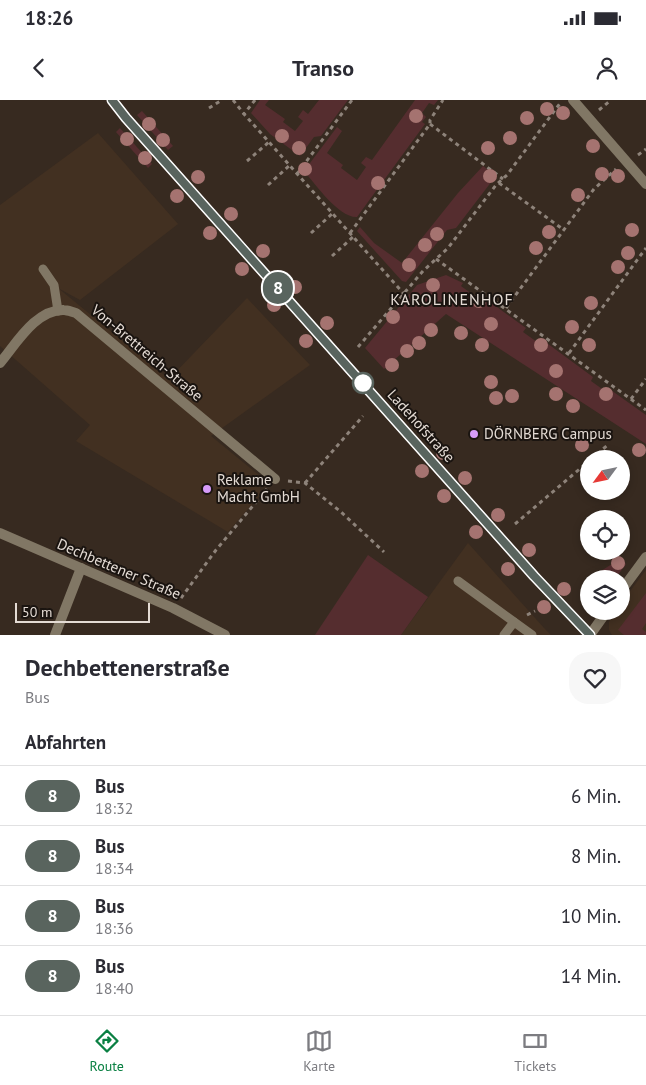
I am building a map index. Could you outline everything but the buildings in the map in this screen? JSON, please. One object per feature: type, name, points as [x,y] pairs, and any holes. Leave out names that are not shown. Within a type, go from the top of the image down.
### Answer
[{"type":"street","name":"Ladehofstraße","points":[[112,100],[556,600],[590,635]]},
{"type":"street","points":[[572,100],[646,184]]},
{"type":"street","name":"Von-Brettreich-Straße","points":[[58,311],[63,310],[76,313],[275,479]]},
{"type":"street","points":[[0,362],[35,321],[58,311]]},
{"type":"street","name":"Dechbettener Straße","points":[[0,533],[174,608],[225,635]]},
{"type":"street","points":[[630,578],[646,556]]},
{"type":"street","points":[[55,635],[81,568]]},
{"type":"street","points":[[590,635],[601,620]]},
{"type":"lane","points":[[43,268],[54,285],[58,311]]},
{"type":"lane","points":[[458,581],[532,635]]},
{"type":"lane","points":[[504,635],[514,622]]},
{"type":"path","points":[[209,108],[222,100]]},
{"type":"path","points":[[232,100],[404,294]]},
{"type":"path","points":[[298,174],[352,100]]},
{"type":"path","points":[[350,233],[430,124],[430,120],[444,100]]},
{"type":"path","points":[[358,347],[404,294],[448,248],[563,100]]},
{"type":"path","points":[[244,114],[252,101]]},
{"type":"path","points":[[430,124],[503,179]]},
{"type":"path","points":[[247,161],[269,142]]},
{"type":"path","points":[[506,308],[594,189],[626,161]]},
{"type":"path","points":[[268,185],[290,165]]},
{"type":"path","points":[[499,183],[564,230]]},
{"type":"path","points":[[311,233],[333,213]]},
{"type":"path","points":[[332,256],[353,237]]},
{"type":"path","points":[[569,354],[646,248]]},
{"type":"path","points":[[436,259],[646,410]]},
{"type":"path","points":[[631,399],[646,379]]},
{"type":"path","points":[[363,416],[305,483],[341,512],[384,552]]},
{"type":"path","points":[[602,450],[609,444]]},
{"type":"path","points":[[515,524],[580,469]]},
{"type":"path","points":[[174,608],[216,550],[275,479]]},
{"type":"shaded area","points":[[260,100],[269,100],[265,105],[285,119],[283,122],[295,131],[303,121],[298,117],[303,110],[308,114],[319,100],[348,100],[321,136],[314,137],[300,156],[270,134],[251,113]]},
{"type":"shaded area","points":[[415,100],[438,100],[434,105],[429,103],[422,113],[426,117],[422,122],[425,124],[357,217],[350,216],[335,207],[304,171],[337,127],[342,131],[327,153],[343,165],[341,168],[357,180],[366,167],[361,163],[366,157],[372,160]]},
{"type":"shaded area","points":[[142,111],[173,146],[168,150],[137,115]]},
{"type":"shaded area","points":[[120,128],[152,164],[148,168],[116,132]]},
{"type":"shaded area","points":[[98,133],[178,224],[80,300],[58,288],[169,379],[247,298],[310,365],[211,436],[260,476],[260,495],[228,532],[76,441],[90,425],[0,346],[0,205]]},
{"type":"shaded area","points":[[483,166],[491,172],[487,177],[492,181],[456,228],[447,230],[406,282],[402,281],[357,231],[360,227],[374,243],[402,263],[458,193]]},
{"type":"shaded area","points":[[446,275],[463,283],[461,286],[476,297],[479,294],[526,328],[523,332],[537,342],[540,338],[593,377],[591,381],[605,391],[608,388],[646,415],[646,444],[446,314],[384,369],[365,348],[417,285]]},
{"type":"shaded area","points":[[468,543],[544,628],[551,635],[401,635]]},
{"type":"shaded area","points":[[368,555],[428,597],[401,635],[315,635]]},
{"type":"shaded area","points":[[618,560],[626,564],[622,570],[602,570]]},
{"type":"shaded area","points":[[646,570],[646,635],[612,635],[609,630],[610,620],[630,620],[630,591]]},
{"type":"shaded area","points":[[646,593],[646,623],[642,629],[646,632],[646,635],[624,635],[618,630],[626,620],[630,620],[630,614]]},
{"type":"bus line","name":"8","points":[[112,100],[534,576],[590,635]]},
{"type":"place","name":"DÖRNBERG Campus","points":[[474,434]]},
{"type":"place","name":"Reklame Macht GmbH","points":[[207,489]]},
{"type":"district","name":"KAROLINENHOF","points":[[452,299]]}]
